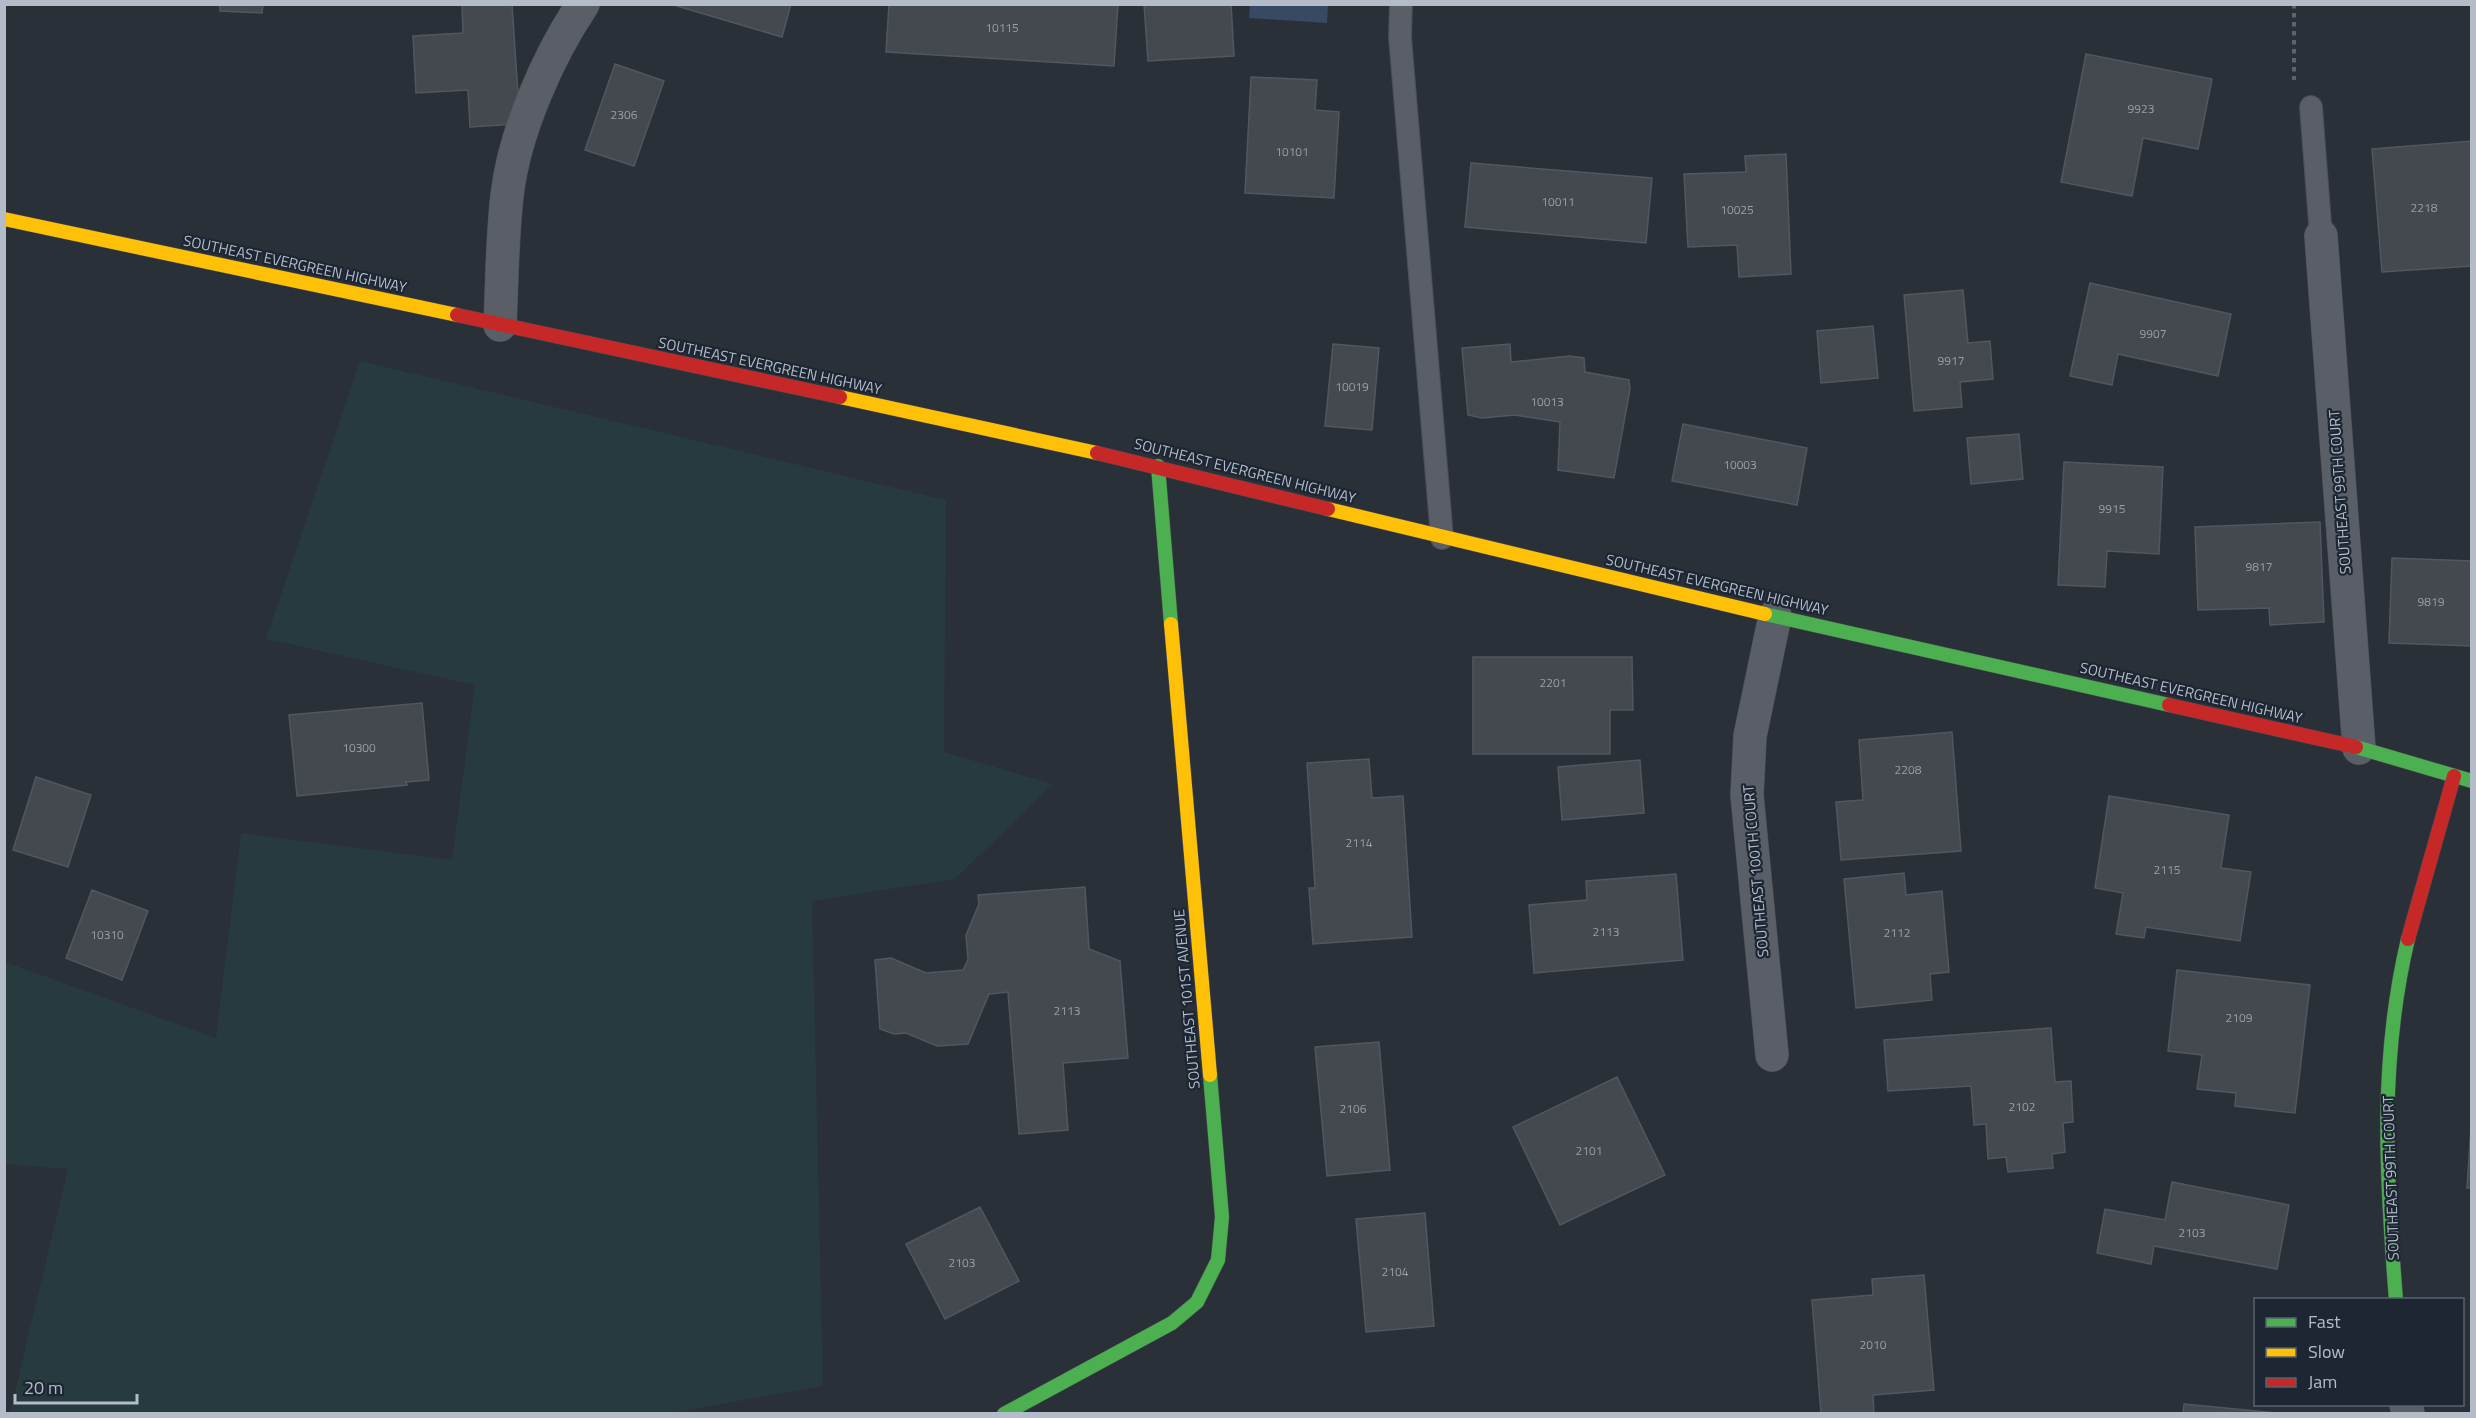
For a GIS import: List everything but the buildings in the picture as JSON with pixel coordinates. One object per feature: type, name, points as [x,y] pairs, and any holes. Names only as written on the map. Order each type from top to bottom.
[{"type":"street","points":[[500,325],[507,195],[522,130],[562,35],[583,4]]},
{"type":"street","name":"SOUTHEAST EVERGREEN HIGHWAY","points":[[4,219],[1158,466],[1443,538],[1775,616],[2359,748],[2472,781]]},
{"type":"street","name":"SOUTHEAST 99TH COURT","points":[[2320,236],[2359,748]]},
{"type":"street","name":"SOUTHEAST 101ST AVENUE","points":[[1004,1413],[1172,1323],[1197,1302],[1218,1260],[1222,1217],[1158,466]]},
{"type":"street","name":"SOUTHEAST 100TH COURT","points":[[1772,1056],[1748,795],[1750,736],[1775,616]]},
{"type":"street","name":"SOUTHEAST 99TH COURT","points":[[2396,1298],[2386,1132],[2391,1027],[2414,914],[2454,776]]},
{"type":"lane","points":[[1401,4],[1400,37],[1443,538]]},
{"type":"lane","points":[[2311,107],[2320,236]]},
{"type":"path","points":[[2294,4],[2295,91],[2301,105],[2311,107]]},
{"type":"green space","points":[[360,361],[946,500],[944,752],[1053,784],[955,879],[812,901],[823,1386],[664,1414],[10,1413],[68,1169],[5,1164],[5,962],[216,1038],[241,833],[452,860],[475,685],[266,639]]},
{"type":"water","points":[[1250,4],[1328,5],[1327,23],[1249,18]]},
{"type":"traffic: fast","points":[[1158,466],[1171,624]]},
{"type":"traffic: fast","points":[[1765,614],[2169,705]]},
{"type":"traffic: fast","points":[[2356,747],[2472,781]]},
{"type":"traffic: fast","points":[[2396,1298],[2387,1119],[2392,1029],[2408,939]]},
{"type":"traffic: fast","points":[[1004,1414],[1172,1323],[1197,1302],[1218,1260],[1222,1217],[1210,1075]]},
{"type":"traffic: slow","points":[[4,219],[457,315]]},
{"type":"traffic: slow","points":[[840,397],[1097,453]]},
{"type":"traffic: slow","points":[[1328,509],[1765,614]]},
{"type":"traffic: slow","points":[[1171,624],[1210,1075]]},
{"type":"traffic: jam","points":[[457,315],[840,397]]},
{"type":"traffic: jam","points":[[1097,453],[1328,509]]},
{"type":"traffic: jam","points":[[2169,705],[2356,747]]},
{"type":"traffic: jam","points":[[2408,939],[2454,776]]}]
